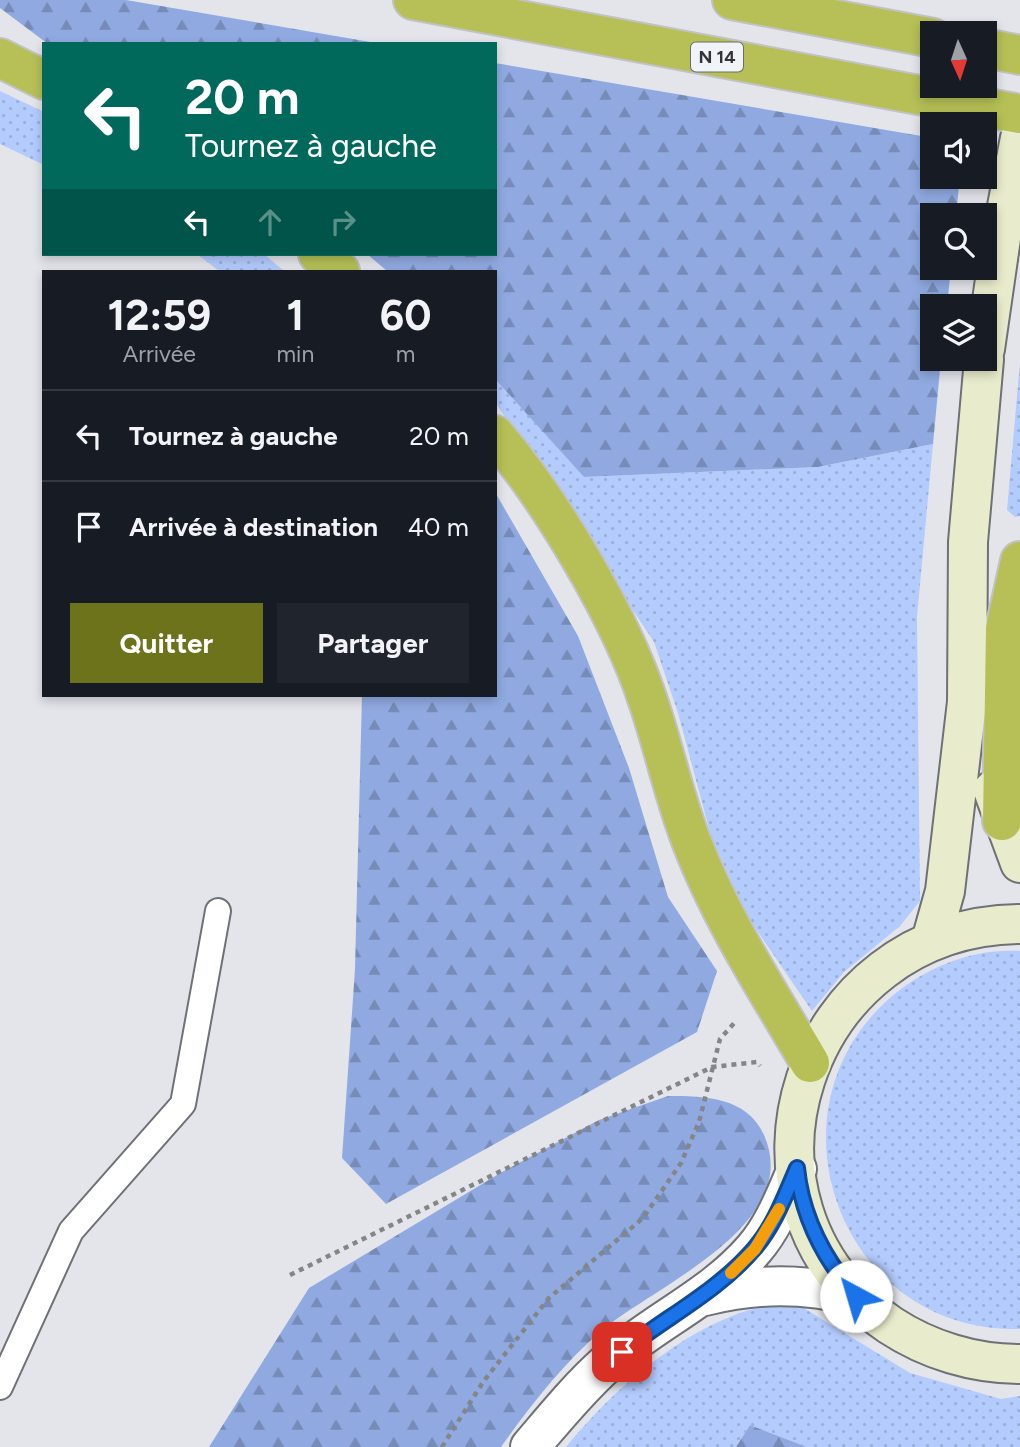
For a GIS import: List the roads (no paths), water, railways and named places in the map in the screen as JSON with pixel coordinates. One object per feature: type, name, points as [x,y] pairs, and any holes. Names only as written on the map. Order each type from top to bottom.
[{"type":"highway","name":"N 14","points":[[413,0],[1020,114]]},
{"type":"highway","points":[[732,0],[920,36]]},
{"type":"highway","points":[[998,51],[1020,55]]},
{"type":"highway","points":[[0,58],[42,79]]},
{"type":"highway","points":[[321,256],[339,270]]},
{"type":"highway","points":[[497,438],[560,528],[632,658],[692,845],[727,921],[810,1063]]},
{"type":"highway","points":[[1002,821],[1005,629],[1020,561]]},
{"type":"main road","points":[[993,294],[1020,138]]},
{"type":"main road","points":[[931,941],[945,891],[967,702],[968,542],[983,371]]},
{"type":"main road","points":[[967,702],[1002,821],[1020,863]]},
{"type":"main road","points":[[1020,924],[973,928],[931,941],[880,970],[858,990],[823,1037],[810,1063],[797,1113],[797,1168],[804,1209],[824,1253],[856,1296],[881,1318],[932,1347],[978,1360],[1020,1364]]},
{"type":"street","points":[[530,1447],[606,1364],[654,1326],[700,1298],[755,1249],[772,1224],[797,1168]]},
{"type":"street","points":[[700,1298],[764,1285],[807,1286],[856,1296]]},
{"type":"lane","points":[[0,1387],[71,1231],[183,1104],[219,911]]}]
